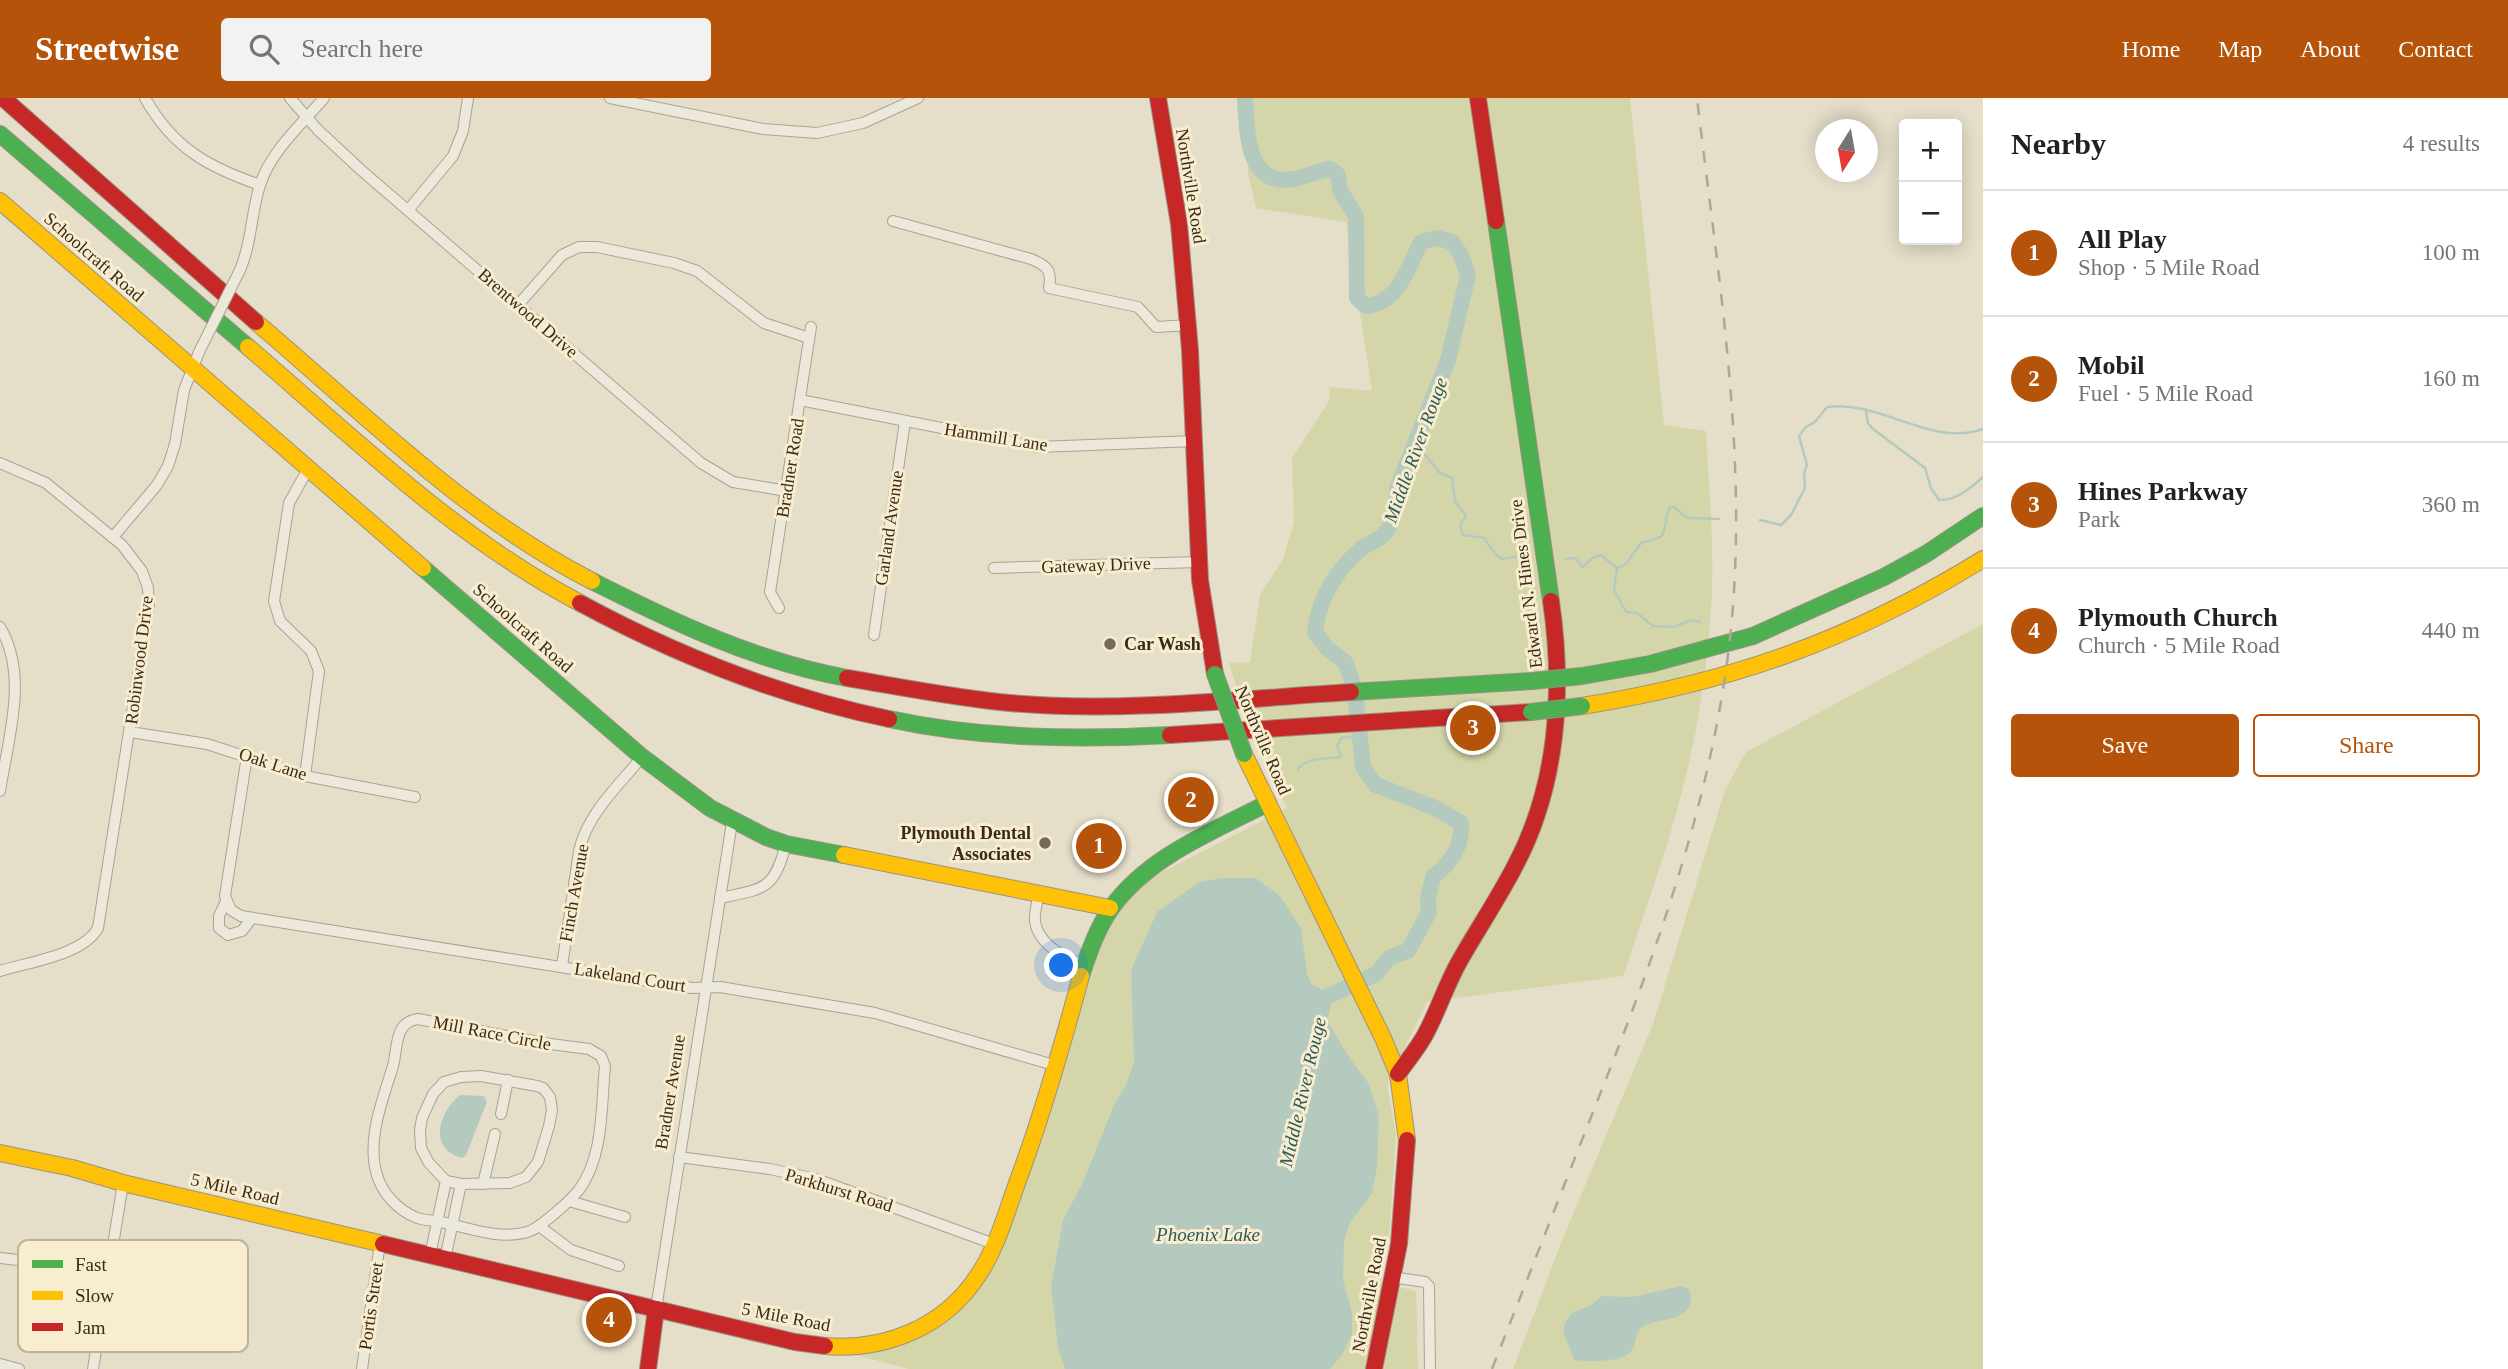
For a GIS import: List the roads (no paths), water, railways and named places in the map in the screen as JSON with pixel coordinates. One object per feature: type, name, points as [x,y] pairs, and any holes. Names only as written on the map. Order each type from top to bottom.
[{"type":"main road","points":[[2,98],[203,276],[444,483],[522,540],[565,567],[659,615],[718,640],[814,672],[974,699],[1106,706],[1337,694],[1582,676],[1650,664],[1753,636],[1884,577],[1926,554],[1983,516]]},
{"type":"main road","name":"Northville Road","points":[[1158,98],[1180,224],[1189,325],[1199,562],[1215,674],[1244,754],[1398,1074],[1407,1136],[1404,1210],[1374,1369]]},
{"type":"main road","name":"Edward N. Hines Drive","points":[[1398,1074],[1425,1035],[1457,965],[1516,864],[1541,804],[1555,740],[1556,661],[1553,614],[1478,98]]},
{"type":"main road","points":[[0,134],[444,517],[496,553],[585,607],[683,654],[734,676],[866,715],[982,733],[1075,739],[1339,725],[1582,706],[1641,697],[1714,679],[1835,638],[1911,603],[1983,559]]},
{"type":"main road","name":"Schoolcraft Road","points":[[0,201],[191,369],[693,798],[732,822],[786,844],[1110,908]]},
{"type":"main road","name":"5 Mile Road","points":[[0,1153],[795,1342],[832,1346],[869,1345],[907,1334],[939,1316],[971,1286],[986,1263],[1027,1157],[1057,1066],[1084,965],[1095,935],[1110,908],[1132,883],[1155,864],[1268,803]]},
{"type":"main road","name":"Bradner Avenue","points":[[648,1369],[656,1309]]},
{"type":"street","points":[[145,98],[163,125],[191,153],[213,167],[260,185]]},
{"type":"street","name":"Brentwood Drive","points":[[290,98],[344,155],[712,471],[742,484],[787,491]]},
{"type":"street","points":[[113,537],[157,485],[168,466],[176,444],[184,390],[191,369],[248,253],[260,185],[275,155],[324,98]]},
{"type":"street","points":[[409,209],[453,156],[463,131],[468,98]]},
{"type":"street","points":[[610,98],[802,133],[848,128],[918,98]]},
{"type":"street","points":[[893,222],[1031,259],[1049,269],[1049,288],[1138,307],[1156,327],[1189,325]]},
{"type":"street","name":"Bradner Road","points":[[518,305],[562,255],[579,247],[597,247],[690,268],[707,278],[764,323],[810,333],[770,592],[779,608]]},
{"type":"street","name":"Hammill Lane","points":[[800,400],[1038,447],[1194,441]]},
{"type":"street","name":"Garland Avenue","points":[[874,635],[905,421]]},
{"type":"street","name":"Robinwood Drive","points":[[0,463],[46,483],[113,537],[138,564],[145,578],[149,597],[98,928],[80,946],[0,971]]},
{"type":"street","points":[[304,776],[319,671],[311,650],[280,621],[274,601],[289,503],[308,469]]},
{"type":"street","name":"Gateway Drive","points":[[994,568],[1199,562]]},
{"type":"street","points":[[0,627],[12,651],[16,681],[0,791]]},
{"type":"street","name":"Oak Lane","points":[[130,732],[207,744],[304,776],[415,797]]},
{"type":"street","points":[[226,901],[235,913],[252,918],[242,931],[228,936],[219,928],[219,916],[226,901],[247,756]]},
{"type":"street","name":"Finch Avenue","points":[[562,966],[579,851],[584,835],[593,818],[642,757]]},
{"type":"street","name":"Bradner Avenue","points":[[656,1309],[732,822]]},
{"type":"street","points":[[720,898],[769,884],[778,869],[786,844]]},
{"type":"street","points":[[1039,894],[1035,917],[1042,939],[1062,954],[1084,965]]},
{"type":"street","name":"Lakeland Court","points":[[252,918],[692,988],[720,987],[875,1013],[1057,1066]]},
{"type":"street","name":"Mill Race Circle","points":[[414,1019],[589,1049],[601,1056],[605,1066],[597,1150],[586,1178],[569,1201],[539,1226],[522,1233],[500,1234],[438,1221],[417,1218],[397,1205],[382,1187],[374,1165],[379,1114],[394,1063],[399,1032],[404,1024],[414,1019]]},
{"type":"street","points":[[461,1077],[508,1080],[547,1091],[552,1101],[551,1118],[538,1162],[530,1173],[517,1181],[483,1184],[446,1181],[425,1157],[420,1137],[422,1118],[436,1090],[450,1079],[461,1077]]},
{"type":"street","points":[[502,1114],[508,1080]]},
{"type":"street","points":[[483,1184],[495,1134]]},
{"type":"street","name":"Parkhurst Road","points":[[679,1157],[770,1169],[816,1179],[994,1244]]},
{"type":"street","points":[[438,1257],[438,1221],[446,1181]]},
{"type":"street","points":[[114,1240],[123,1183]]},
{"type":"street","points":[[438,1257],[453,1224],[461,1184]]},
{"type":"street","points":[[569,1201],[625,1217]]},
{"type":"street","points":[[539,1226],[571,1250],[619,1266]]},
{"type":"street","name":"Portis Street","points":[[362,1369],[380,1243]]},
{"type":"street","points":[[0,1258],[18,1260]]},
{"type":"street","points":[[1392,1277],[1425,1282],[1429,1286],[1430,1369]]},
{"type":"street","points":[[1,1366],[19,1369]]},
{"type":"water","points":[[1237,98],[1252,98],[1253,105],[1246,120],[1238,110]]},
{"type":"water","name":"Phoenix Lake","points":[[1223,878],[1256,878],[1280,896],[1301,928],[1307,974],[1312,985],[1320,988],[1328,1007],[1328,1022],[1369,1084],[1379,1117],[1377,1168],[1372,1193],[1349,1225],[1344,1241],[1343,1280],[1352,1312],[1352,1334],[1342,1355],[1330,1369],[1065,1369],[1058,1347],[1051,1287],[1063,1220],[1083,1182],[1134,1062],[1131,970],[1157,912],[1199,882]]},
{"type":"water","points":[[460,1095],[484,1096],[487,1102],[466,1155],[462,1158],[444,1147],[440,1130],[446,1111]]},
{"type":"water","points":[[1681,1286],[1689,1290],[1691,1295],[1686,1311],[1673,1318],[1644,1326],[1628,1354],[1605,1361],[1574,1360],[1563,1331],[1573,1312],[1590,1306],[1602,1296],[1632,1297]]},
{"type":"waterway","name":"Middle River Rouge","points":[[1245,98],[1252,154],[1266,174],[1278,179],[1293,179],[1330,169],[1338,175],[1340,190],[1356,216],[1357,298],[1366,306],[1387,298],[1394,291],[1407,272],[1421,242],[1437,238],[1452,242],[1461,255],[1468,275],[1448,360],[1397,489],[1391,524],[1382,536],[1366,545],[1343,566],[1324,597],[1315,632],[1327,648],[1346,663],[1355,691],[1363,767],[1376,785],[1435,808],[1461,823],[1460,839],[1450,860],[1433,877],[1428,898],[1429,912],[1408,951],[1390,957],[1376,974],[1324,998],[1320,1017]]},
{"type":"waterway","points":[[1760,520],[1781,525],[1791,515],[1805,488],[1804,473],[1807,465],[1799,436],[1827,407],[1847,406],[1866,410],[1944,432],[1964,433],[1983,429]]},
{"type":"waterway","points":[[1866,412],[1868,423],[1873,429],[1925,468],[1931,488],[1939,500],[1957,496],[1983,477]]},
{"type":"waterway","points":[[1415,442],[1439,472],[1452,478],[1455,502],[1466,515],[1460,526],[1463,535],[1484,538],[1502,559],[1529,554],[1532,574]]},
{"type":"waterway","points":[[1617,568],[1626,564],[1641,543],[1661,537],[1670,507],[1674,507],[1687,518],[1719,519]]},
{"type":"waterway","points":[[1566,559],[1575,558],[1583,567],[1592,558],[1601,555],[1617,568]]},
{"type":"waterway","points":[[1617,568],[1614,589],[1626,612],[1637,613],[1653,626],[1674,627],[1692,620],[1700,622]]},
{"type":"waterway","points":[[1533,583],[1542,647]]},
{"type":"waterway","points":[[1298,770],[1311,761],[1341,757],[1337,746],[1341,738],[1359,736]]},
{"type":"railway","points":[[1492,1369],[1616,1054],[1663,925],[1702,793],[1727,659],[1734,591],[1736,529],[1732,405],[1697,98]]},
{"type":"place","name":"Car Wash","points":[[1110,644]]},
{"type":"place","name":"Hines Parkway","points":[[1473,728]]},
{"type":"place","name":"Mobil","points":[[1191,800]]},
{"type":"place","name":"Plymouth Dental Associates","points":[[1045,843]]},
{"type":"place","name":"All Play","points":[[1099,846]]},
{"type":"place","name":"Plymouth Church","points":[[609,1320]]}]
